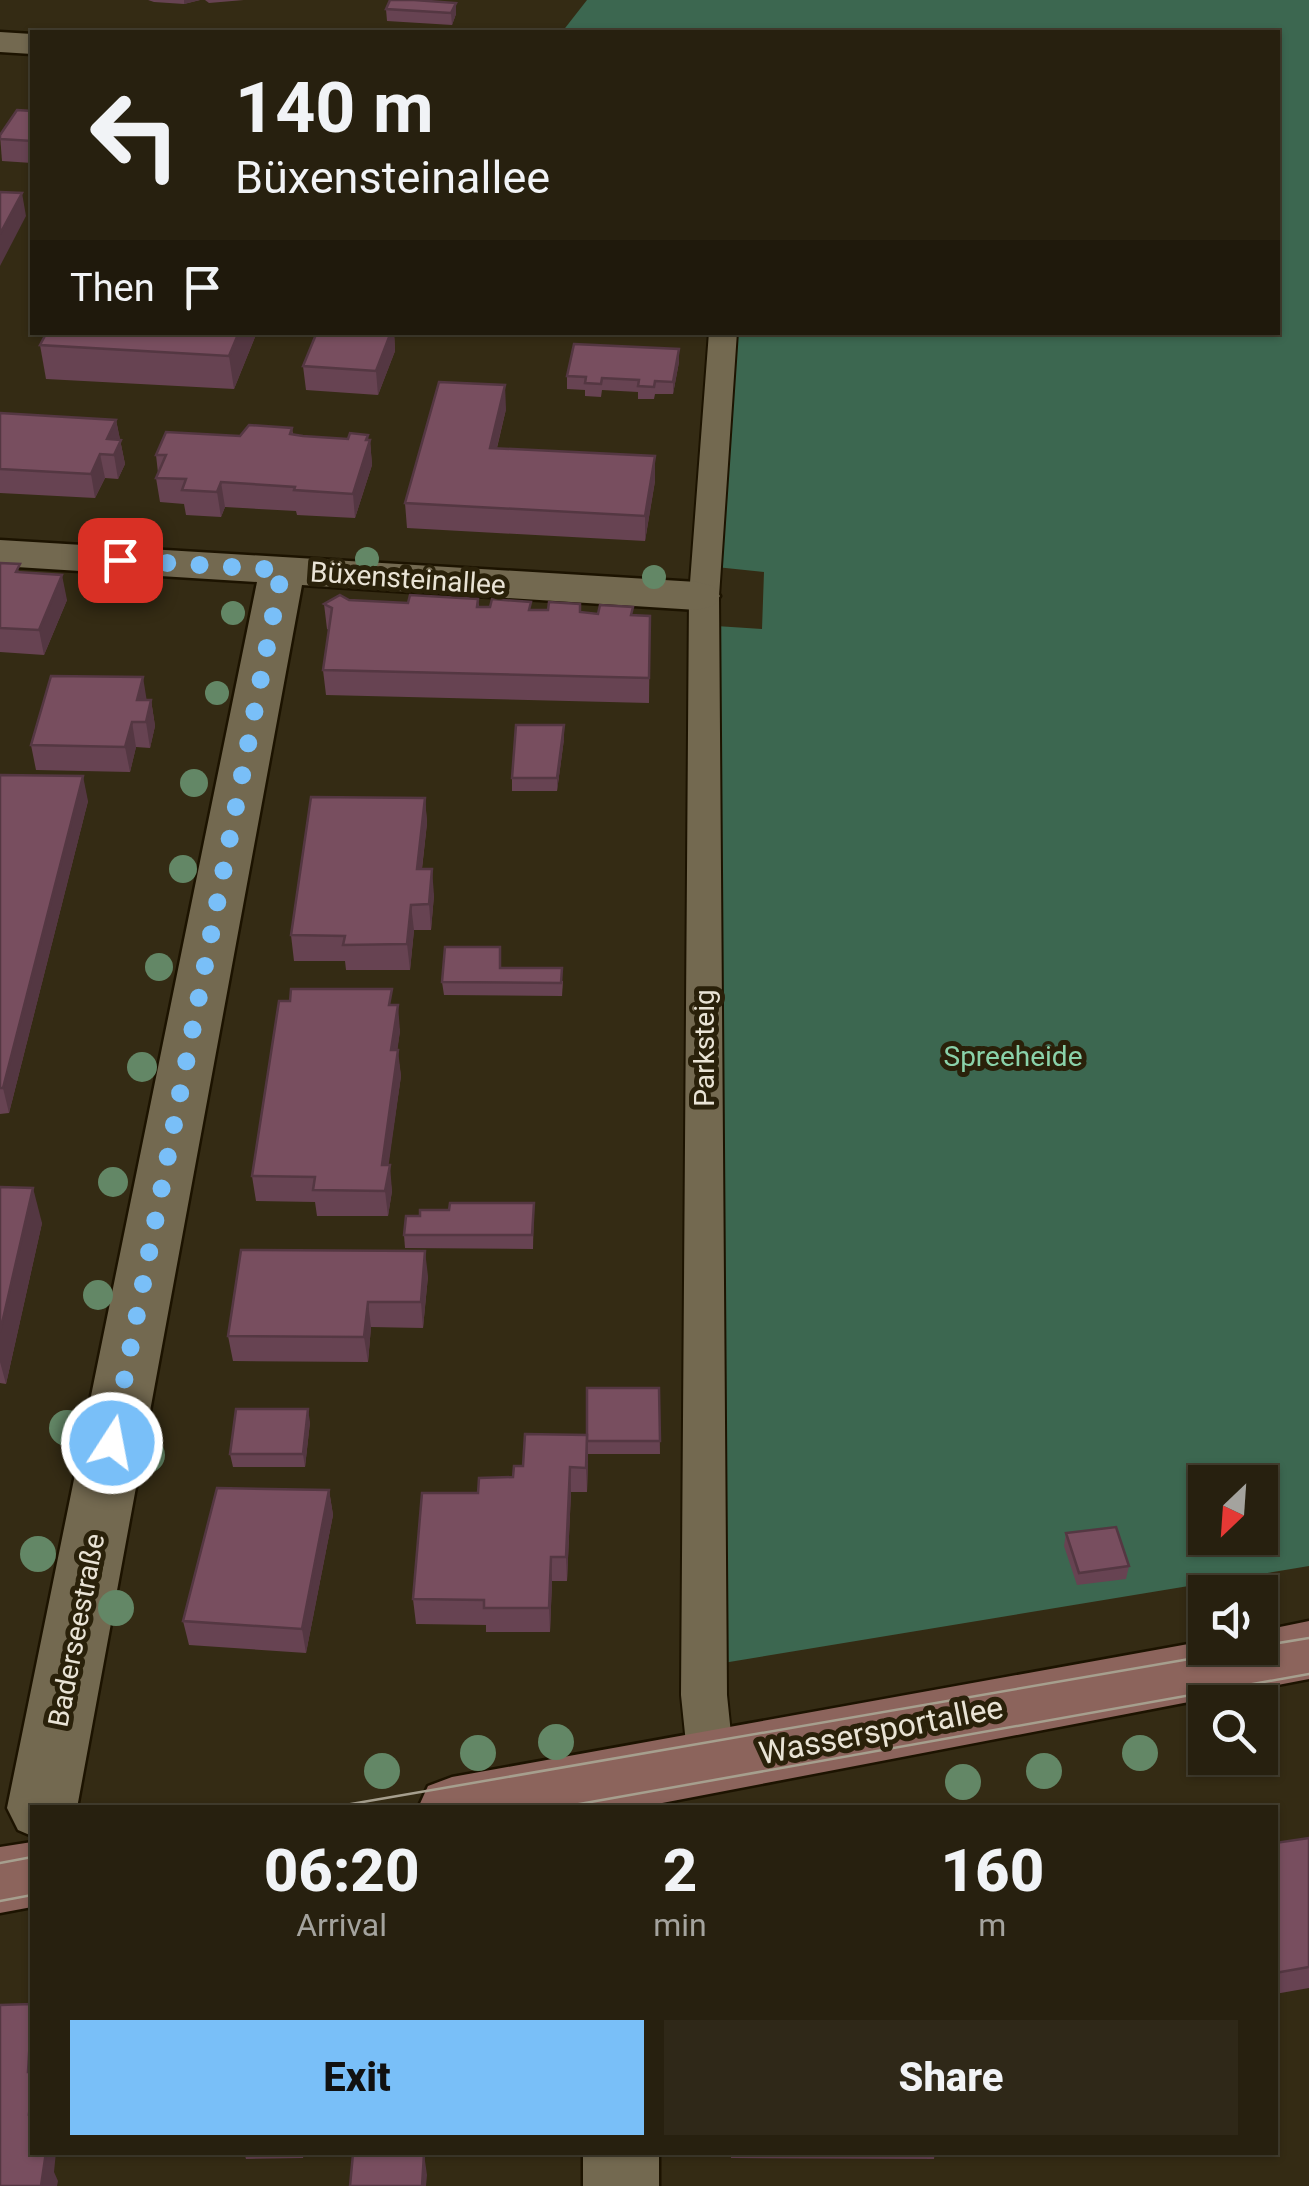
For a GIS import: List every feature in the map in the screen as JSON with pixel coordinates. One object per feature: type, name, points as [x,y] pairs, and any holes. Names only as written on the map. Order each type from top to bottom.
[{"type":"main road","name":"Wassersportallee","points":[[487,1805],[614,1794],[711,1763],[1309,1650]]},
{"type":"main road","points":[[0,1880],[30,1875]]},
{"type":"street","points":[[0,42],[30,44]]},
{"type":"street","name":"Büxensteinallee","points":[[0,553],[697,596]]},
{"type":"street","name":"Baderseestraße","points":[[43,1805],[282,570]]},
{"type":"street","points":[[620,2186],[621,2155]]},
{"type":"lane","name":"Parksteig","points":[[711,1763],[704,1695],[704,596],[722,335]]},
{"type":"green space","name":"Spreeheide","points":[[587,0],[1309,0],[1309,1566],[1255,1575],[1188,1575],[1188,1586],[717,1664],[716,626],[762,629],[764,572],[716,567],[731,335],[1280,335],[1280,30],[564,30]]},
{"type":"building","points":[[390,0],[456,3],[451,13],[386,9]]},
{"type":"building","points":[[17,110],[30,111],[30,141],[0,139]]},
{"type":"building","points":[[0,192],[22,193],[0,234]]},
{"type":"building","points":[[45,335],[238,335],[229,356],[40,345]]},
{"type":"building","points":[[316,335],[390,335],[376,371],[303,366]]},
{"type":"building","points":[[574,344],[679,349],[673,382],[655,381],[654,387],[638,386],[639,380],[602,378],[601,384],[585,383],[586,377],[567,376]]},
{"type":"building","points":[[439,382],[505,385],[490,448],[655,456],[645,516],[405,503]]},
{"type":"building","points":[[0,413],[116,420],[107,439],[121,440],[114,455],[100,454],[91,474],[0,469]]},
{"type":"building","points":[[249,425],[292,428],[290,434],[303,436],[348,439],[350,433],[368,435],[366,440],[370,440],[353,494],[221,482],[217,492],[182,490],[186,479],[156,478],[166,455],[156,455],[166,432],[240,436]]},
{"type":"building","points":[[0,563],[20,564],[16,572],[62,575],[39,630],[0,628]]},
{"type":"building","points":[[340,595],[349,600],[408,603],[410,595],[478,599],[477,607],[490,607],[492,599],[531,602],[529,610],[548,610],[549,602],[580,604],[580,612],[598,614],[600,605],[633,607],[631,615],[650,616],[649,678],[323,670],[332,608],[324,604]]},
{"type":"building","points":[[51,676],[143,677],[137,700],[151,700],[146,722],[132,722],[125,747],[31,745]]},
{"type":"building","points":[[516,725],[564,725],[557,778],[512,778]]},
{"type":"building","points":[[0,775],[83,776],[3,1088],[0,1088]]},
{"type":"building","points":[[311,797],[425,798],[417,869],[432,869],[429,904],[411,905],[407,944],[343,945],[345,936],[291,935]]},
{"type":"building","points":[[445,947],[500,947],[500,968],[562,968],[561,983],[442,982]]},
{"type":"building","points":[[291,989],[392,989],[389,1005],[398,1005],[391,1050],[398,1050],[382,1165],[390,1165],[385,1191],[313,1190],[315,1177],[252,1176],[279,1001],[290,1001]]},
{"type":"building","points":[[0,1187],[33,1188],[0,1332]]},
{"type":"building","points":[[450,1203],[534,1203],[532,1235],[404,1235],[406,1216],[420,1216],[420,1210],[449,1210]]},
{"type":"building","points":[[241,1250],[425,1251],[421,1302],[368,1302],[364,1337],[228,1336]]},
{"type":"building","points":[[587,1388],[659,1388],[660,1441],[587,1441]]},
{"type":"building","points":[[236,1409],[308,1409],[303,1454],[230,1454]]},
{"type":"building","points":[[525,1434],[587,1435],[586,1468],[570,1467],[566,1557],[551,1557],[549,1608],[484,1608],[484,1600],[413,1599],[422,1493],[478,1493],[479,1478],[513,1477],[514,1466],[523,1466]]},
{"type":"building","points":[[217,1488],[329,1490],[302,1629],[183,1621]]},
{"type":"building","points":[[1116,1527],[1129,1566],[1079,1573],[1066,1533]]},
{"type":"building","points":[[1309,1838],[1309,1967],[1278,1972],[1278,1843]]},
{"type":"building","points":[[30,2004],[30,2155],[46,2155],[41,2186],[0,2186],[0,2005]]},
{"type":"building","points":[[353,2155],[424,2155],[422,2186],[350,2186]]},
{"type":"tram line","points":[[1278,1643],[1309,1638]]},
{"type":"tram line","points":[[345,1805],[1188,1659]]},
{"type":"tram line","points":[[574,1805],[1309,1674]]},
{"type":"tram line","points":[[0,1863],[30,1857]]},
{"type":"tram line","points":[[0,1901],[30,1895]]},
{"type":"route","points":[[112,1443],[282,570],[120,560]]}]
